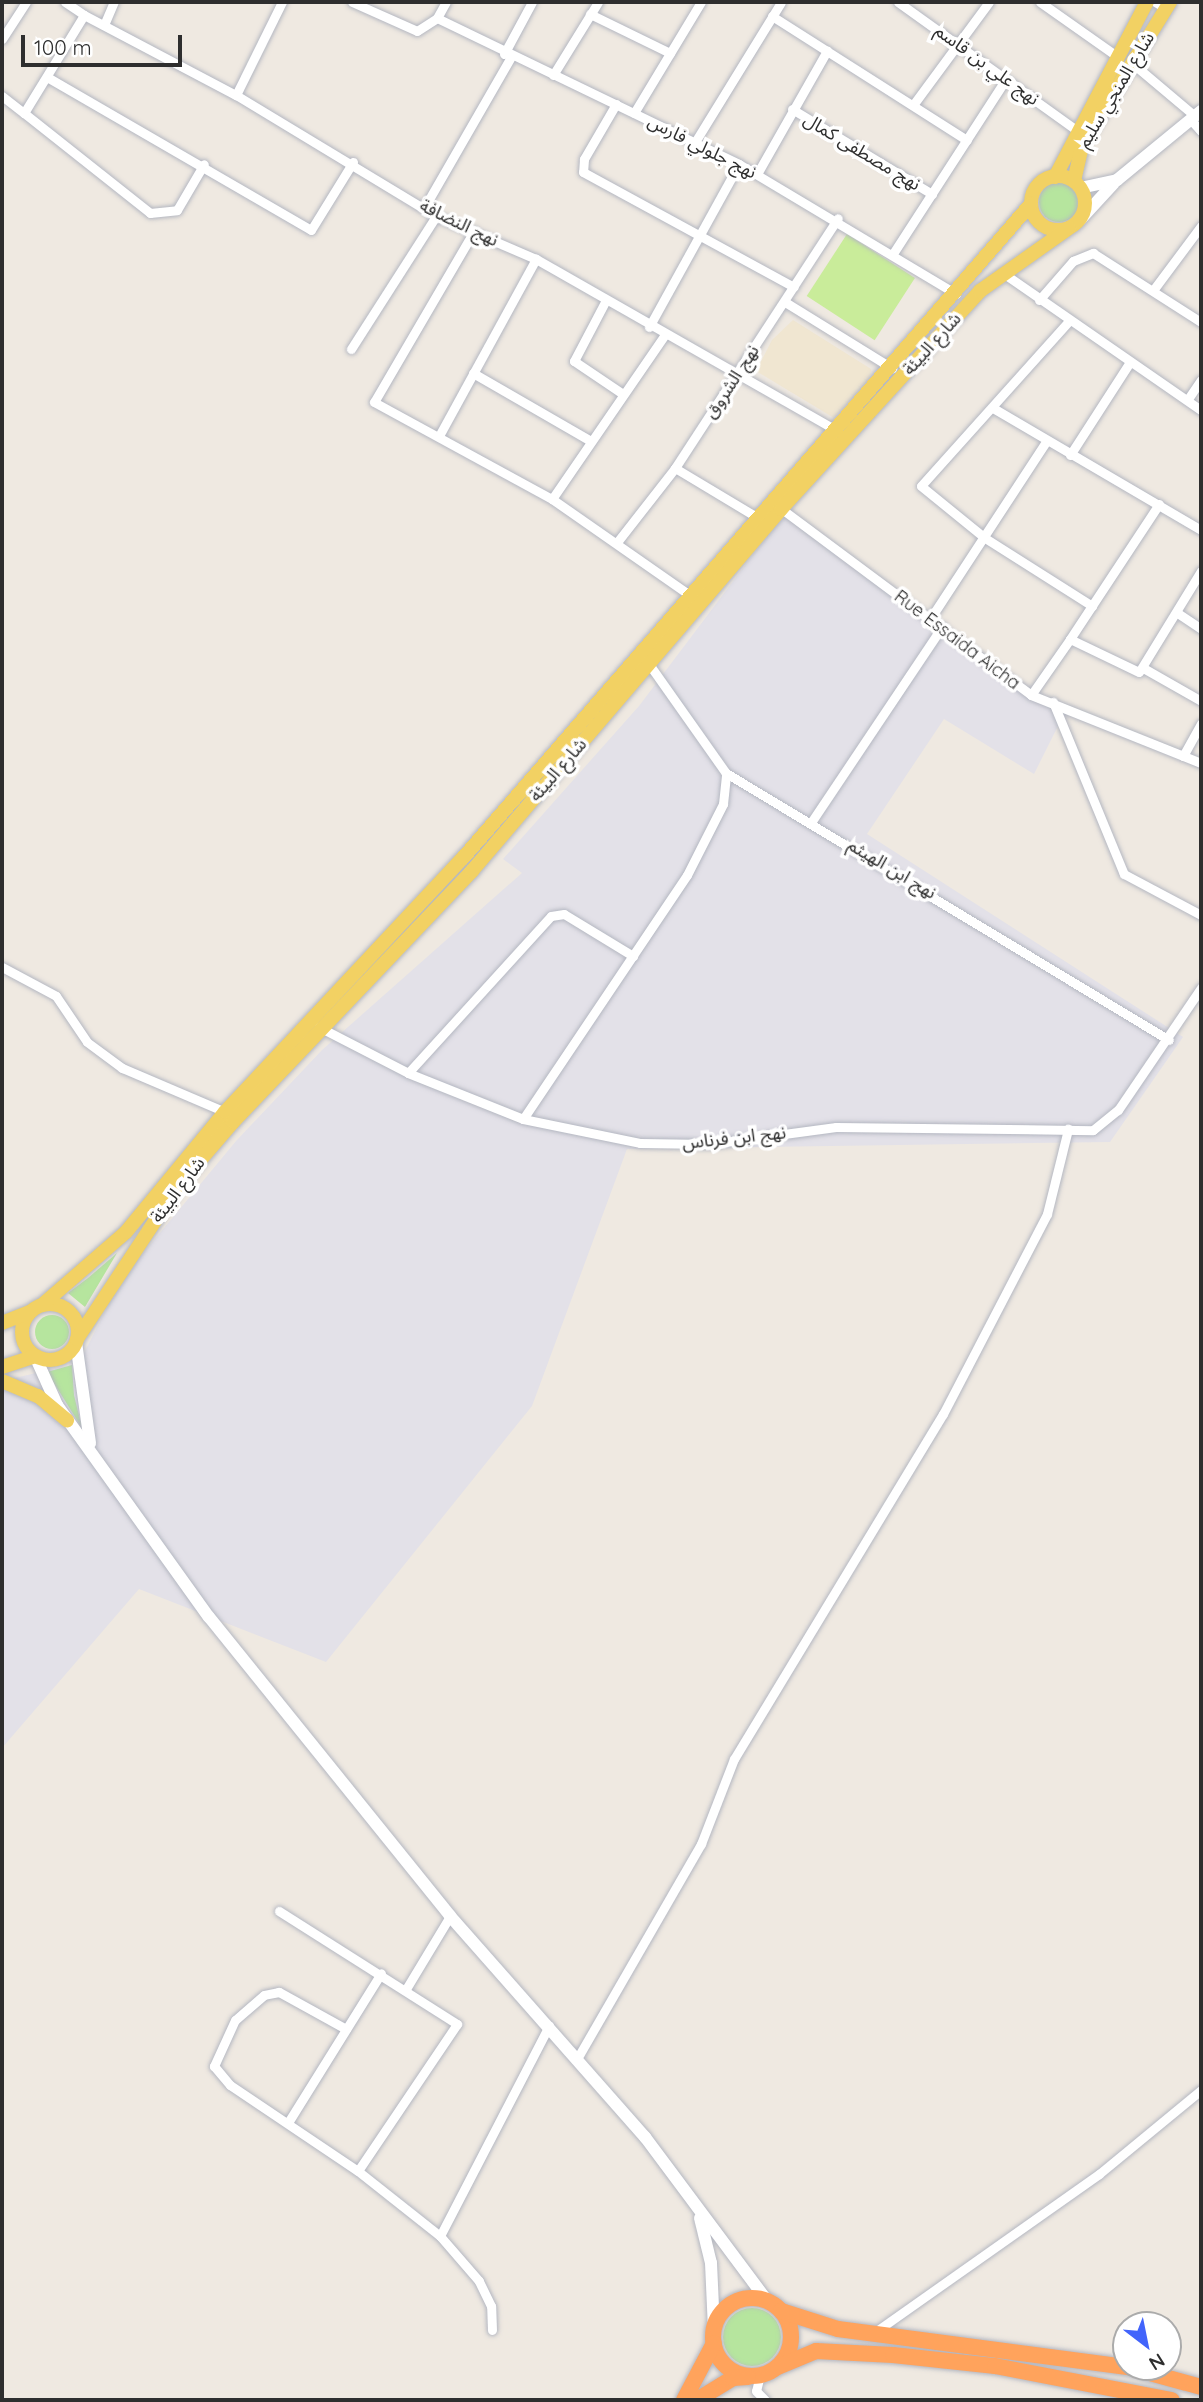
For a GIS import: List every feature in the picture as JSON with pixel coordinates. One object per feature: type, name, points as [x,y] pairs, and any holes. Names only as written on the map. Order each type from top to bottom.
[{"type":"highway","points":[[684,2400],[729,2306],[774,2306],[815,2325],[1112,2365]]},
{"type":"highway","points":[[774,2306],[791,2333],[778,2367]]},
{"type":"highway","points":[[714,2336],[723,2364],[758,2376]]},
{"type":"highway","points":[[697,2400],[733,2378],[758,2376],[816,2351],[893,2355],[995,2366],[1172,2400]]},
{"type":"highway","points":[[1179,2381],[1201,2387]]},
{"type":"main road","name":"شارع المنجي سليم","points":[[1055,177],[1074,129],[1147,2]]},
{"type":"main road","name":"شارع المنجي سليم","points":[[1077,184],[1083,143],[1132,63],[1163,4]]},
{"type":"main road","points":[[1116,180],[1077,184],[1055,177],[1038,186],[1031,204],[1048,229],[1074,224],[1116,180],[1196,116]]},
{"type":"main road","points":[[1074,224],[1085,204],[1077,184]]},
{"type":"main road","name":"شارع البيئة","points":[[76,1341],[179,1185],[471,871],[649,664],[834,429],[957,295],[1031,204]]},
{"type":"main road","name":"شارع البيئة","points":[[2,1324],[37,1308],[126,1232],[225,1112],[463,858],[755,516],[775,505],[1001,272],[1074,224]]},
{"type":"main road","points":[[67,1420],[35,1356],[22,1338],[37,1308],[69,1312],[76,1341],[77,1382],[91,1447]]},
{"type":"main road","points":[[2,1367],[35,1356],[56,1359],[76,1341]]},
{"type":"main road","points":[[2,1381],[38,1395],[67,1420],[91,1447],[209,1617],[450,1916],[578,2057],[774,2306]]},
{"type":"main road","points":[[698,2211],[711,2263],[714,2336]]},
{"type":"street","points":[[3,35],[26,2]]},
{"type":"street","name":"نهج النضافة","points":[[65,2],[84,15],[236,94],[353,162],[436,216],[536,259],[664,336],[738,372],[834,429]]},
{"type":"street","points":[[104,25],[114,2]]},
{"type":"street","points":[[236,94],[282,2]]},
{"type":"street","points":[[352,2],[417,31],[437,18],[446,2]]},
{"type":"street","points":[[424,208],[507,56],[532,2]]},
{"type":"street","points":[[553,75],[598,2]]},
{"type":"street","points":[[634,113],[701,2]]},
{"type":"street","points":[[695,142],[781,2]]},
{"type":"street","name":"نهج علي بن قاسم","points":[[898,2],[1074,129]]},
{"type":"street","points":[[913,105],[989,2]]},
{"type":"street","points":[[1040,2],[1115,55]]},
{"type":"street","points":[[590,14],[670,52]]},
{"type":"street","points":[[24,113],[84,15]]},
{"type":"street","points":[[772,16],[967,140]]},
{"type":"street","name":"نهج جلولي فارس","points":[[437,18],[507,56],[616,104],[739,164],[838,218],[957,295]]},
{"type":"street","points":[[757,174],[827,51]]},
{"type":"street","points":[[1132,63],[1196,116],[1201,131]]},
{"type":"street","points":[[47,77],[204,164],[311,230],[353,162]]},
{"type":"street","points":[[894,252],[1006,79]]},
{"type":"street","points":[[2,96],[150,213],[177,210],[204,164]]},
{"type":"street","points":[[616,104],[584,159],[583,172],[698,239],[794,287]]},
{"type":"street","name":"نهج مصطفى كمال","points":[[792,109],[932,194]]},
{"type":"street","points":[[649,327],[739,164]]},
{"type":"street","points":[[351,349],[436,216]]},
{"type":"street","name":"نهج الشروق","points":[[618,541],[675,468],[838,218]]},
{"type":"street","points":[[1154,289],[1201,226]]},
{"type":"street","points":[[474,231],[373,394],[378,406],[439,436],[552,499],[618,541],[688,594]]},
{"type":"street","points":[[1039,300],[1073,261],[1093,253],[1154,289],[1201,322]]},
{"type":"street","points":[[439,436],[536,259]]},
{"type":"street","points":[[1001,272],[1068,322],[1201,410]]},
{"type":"street","points":[[606,300],[574,361],[623,394]]},
{"type":"street","points":[[785,302],[892,368]]},
{"type":"street","points":[[1068,322],[921,486],[985,538],[1092,606]]},
{"type":"street","points":[[552,499],[664,336]]},
{"type":"street","points":[[1070,455],[1130,362]]},
{"type":"street","points":[[473,373],[591,440]]},
{"type":"street","points":[[1188,399],[1201,380]]},
{"type":"street","points":[[993,408],[1045,443],[1159,504],[1201,530]]},
{"type":"street","points":[[930,619],[1045,443]]},
{"type":"street","points":[[675,468],[755,516]]},
{"type":"street","points":[[1031,695],[1159,504]]},
{"type":"street","name":"Rue Essaida Aicha","points":[[775,505],[1031,695],[1201,763]]},
{"type":"street","points":[[1070,639],[1134,673],[1145,669],[1179,614],[1201,571]]},
{"type":"street","points":[[1179,614],[1201,629]]},
{"type":"street","points":[[812,821],[942,627]]},
{"type":"street","name":"نهج ابن الهيثم","points":[[649,664],[726,772],[812,821],[1169,1040]]},
{"type":"street","points":[[1145,669],[1201,701]]},
{"type":"street","points":[[1053,702],[1124,874],[1201,915]]},
{"type":"street","points":[[1183,756],[1201,723]]},
{"type":"street","points":[[523,1119],[687,875],[723,804],[726,772]]},
{"type":"street","points":[[408,1073],[551,916],[564,914],[633,956]]},
{"type":"street","points":[[2,967],[56,996],[87,1042],[122,1068],[225,1112]]},
{"type":"street","points":[[1169,1040],[1201,988]]},
{"type":"street","name":"نهج ابن فرناس","points":[[308,1022],[408,1073],[523,1119],[620,1140],[679,1145],[836,1127],[1099,1129],[1169,1040]]},
{"type":"street","points":[[578,2057],[701,1844],[734,1759],[943,1414],[1047,1214],[1068,1129]]},
{"type":"street","points":[[279,1911],[451,2017],[457,2029],[358,2171]]},
{"type":"street","points":[[407,1989],[450,1916]]},
{"type":"street","points":[[289,2121],[381,1973]]},
{"type":"street","points":[[346,2029],[279,1992],[251,2003],[235,2020],[214,2066],[230,2085],[289,2121],[440,2236],[478,2281],[494,2314],[492,2330]]},
{"type":"street","points":[[440,2236],[549,2026]]},
{"type":"street","points":[[875,2332],[1099,2174],[1201,2090]]},
{"type":"street","points":[[758,2376],[757,2391],[765,2400]]},
{"type":"shaded area","points":[[793,320],[871,369],[870,379],[834,418],[756,371],[772,340]]},
{"type":"shaded area","points":[[786,511],[1063,716],[1034,774],[944,719],[867,834],[1183,1037],[1110,1142],[627,1149],[532,1406],[326,1662],[139,1589],[2,1748],[2,1381],[79,1363],[121,1280],[236,1141],[322,1050],[522,873],[503,859],[639,706]]},
{"type":"green space","points":[[1059,182],[1067,183],[1073,188],[1078,194],[1078,210],[1073,216],[1067,221],[1059,222],[1051,221],[1045,216],[1040,210],[1039,202],[1040,194],[1045,188],[1051,183]]},
{"type":"green space","points":[[847,234],[915,278],[875,340],[807,296]]},
{"type":"green space","points":[[117,1253],[85,1307],[68,1293],[88,1278]]},
{"type":"green space","points":[[52,1315],[64,1320],[69,1332],[64,1344],[52,1349],[40,1344],[35,1332],[40,1320]]},
{"type":"green space","points":[[72,1365],[74,1395],[82,1428],[47,1372]]},
{"type":"green space","points":[[746,2308],[758,2308],[773,2316],[781,2331],[781,2343],[773,2358],[758,2366],[746,2366],[731,2358],[723,2343],[723,2331],[731,2316]]}]
